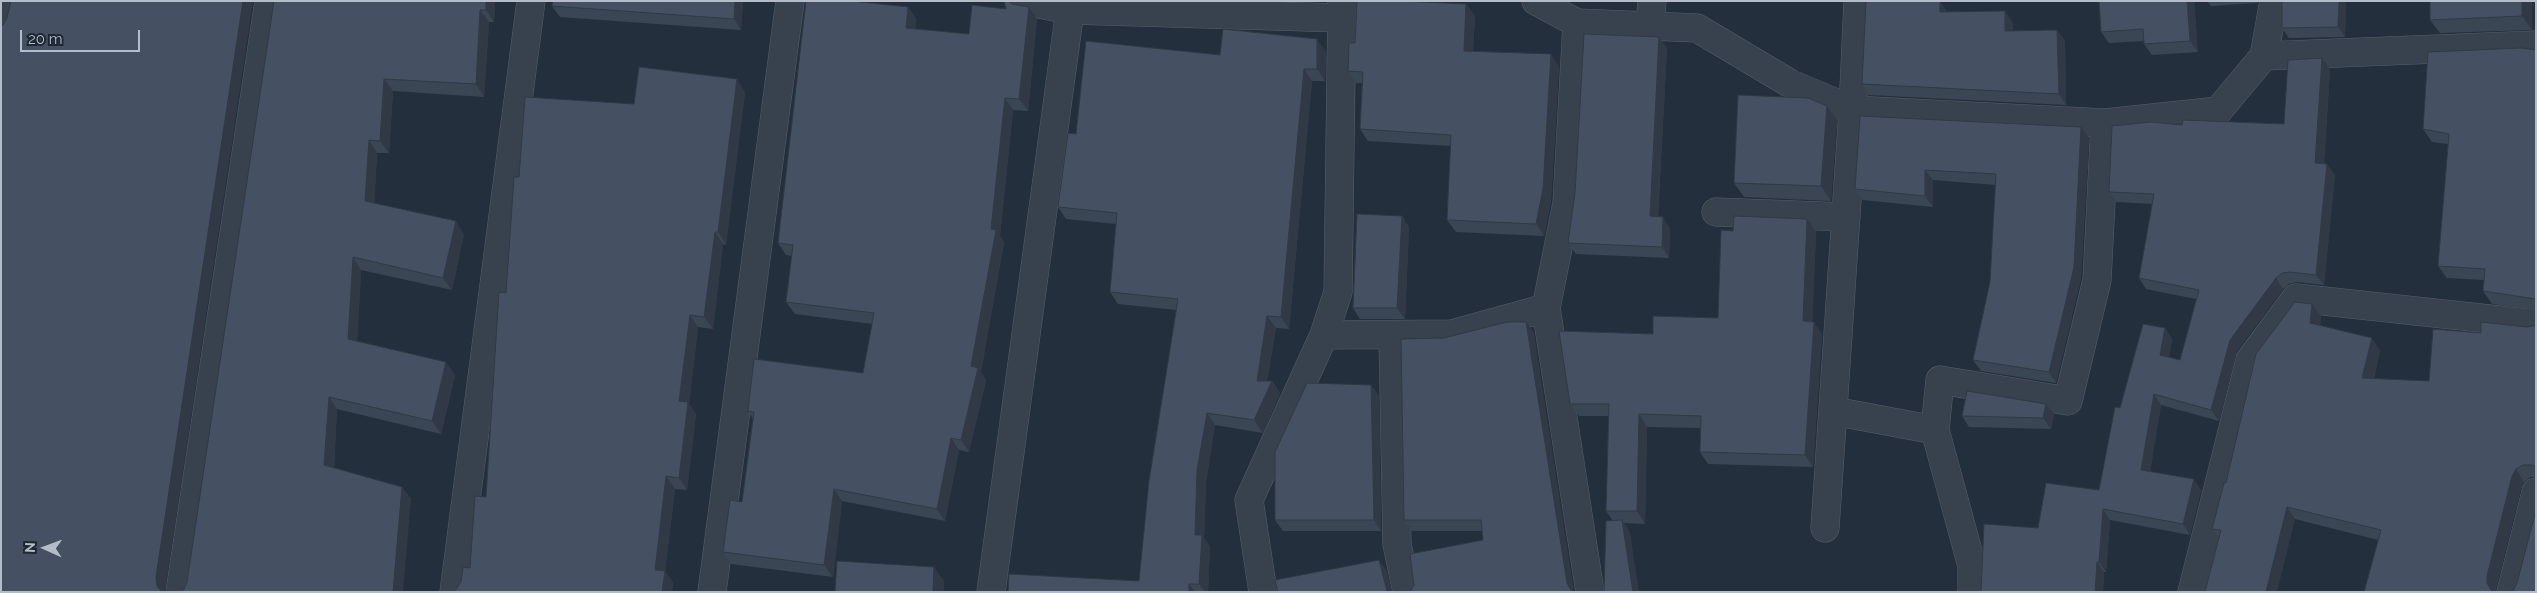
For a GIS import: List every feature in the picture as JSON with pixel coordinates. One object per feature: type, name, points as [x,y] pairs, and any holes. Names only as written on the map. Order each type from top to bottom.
[{"type":"street","points":[[1,26],[8,1]]},
{"type":"street","points":[[180,592],[269,1]]},
{"type":"street","points":[[454,592],[531,1]]},
{"type":"street","points":[[712,592],[790,1]]},
{"type":"street","points":[[1024,1],[1070,10],[1342,10],[1338,292],[1324,335],[1249,500],[1263,592]]},
{"type":"street","points":[[1536,1],[1577,24],[1651,14],[1698,28],[1791,84],[1853,110],[2105,123],[2218,110],[2264,56],[2274,1]]},
{"type":"street","points":[[1825,528],[1853,110],[1858,1]]},
{"type":"street","points":[[990,592],[1070,10]]},
{"type":"street","points":[[1577,24],[1567,203],[1546,308],[1590,592]]},
{"type":"street","points":[[2264,56],[2536,45]]},
{"type":"street","points":[[1972,592],[1972,566],[1935,430],[1940,380],[2068,401],[2097,280],[2105,123]]},
{"type":"street","points":[[1716,212],[1846,216]]},
{"type":"street","points":[[2192,592],[2250,360],[2296,298],[2536,324]]},
{"type":"street","points":[[1324,335],[1393,336],[1452,334],[1546,308]]},
{"type":"street","points":[[1393,336],[1397,544],[1407,592]]},
{"type":"street","points":[[1833,411],[1935,430]]},
{"type":"street","points":[[2511,592],[2536,492]]},
{"type":"building","points":[[11,1],[243,1],[156,577],[157,586],[162,592],[1,592],[1,26],[7,18]]},
{"type":"building","points":[[274,1],[486,1],[486,10],[480,10],[476,84],[384,79],[380,141],[369,140],[365,201],[456,221],[443,278],[353,257],[348,339],[446,362],[432,421],[329,397],[324,465],[402,487],[393,592],[180,592],[184,589],[187,582]]},
{"type":"building","points":[[553,1],[735,1],[734,19],[552,6]]},
{"type":"building","points":[[806,1],[852,1],[908,7],[906,28],[969,34],[972,5],[1006,9],[1004,1],[1008,1],[1012,4],[1029,7],[1019,99],[1005,98],[991,229],[996,230],[971,366],[978,368],[961,440],[951,438],[937,509],[834,489],[824,565],[723,552],[730,500],[742,502],[754,412],[748,411],[754,359],[863,373],[874,313],[786,302],[793,245],[778,243]]},
{"type":"building","points":[[1357,1],[1466,4],[1464,51],[1551,54],[1543,189],[1536,224],[1447,220],[1451,135],[1360,129],[1363,72],[1348,71],[1349,43],[1355,43]]},
{"type":"building","points":[[1866,1],[1940,1],[1940,12],[2005,11],[2005,31],[2057,30],[2059,94],[1862,84]]},
{"type":"building","points":[[2099,1],[2187,1],[2190,41],[2144,44],[2143,29],[2101,32]]},
{"type":"building","points":[[2282,1],[2339,1],[2338,27],[2282,28]]},
{"type":"building","points":[[2430,1],[2522,1],[2522,16],[2430,20]]},
{"type":"building","points":[[1223,29],[1317,39],[1317,69],[1304,69],[1281,317],[1267,316],[1257,381],[1272,381],[1254,420],[1207,413],[1197,470],[1195,535],[1202,535],[1199,584],[1189,584],[1189,592],[1008,592],[1009,574],[1139,581],[1149,481],[1178,299],[1110,292],[1117,213],[1058,207],[1068,133],[1076,134],[1086,41],[1220,55]]},
{"type":"building","points":[[1584,34],[1659,37],[1650,216],[1663,217],[1662,247],[1568,243],[1575,193]]},
{"type":"building","points":[[2522,48],[2536,50],[2536,299],[2483,291],[2485,269],[2438,266],[2449,134],[2423,129],[2428,52]]},
{"type":"building","points":[[2322,58],[2315,163],[2327,164],[2316,275],[2290,272],[2282,273],[2276,278],[2230,340],[2211,410],[2154,394],[2141,470],[2194,479],[2183,524],[2103,509],[2095,592],[1981,592],[1984,524],[2038,528],[2046,483],[2099,490],[2115,407],[2120,408],[2143,324],[2165,328],[2160,355],[2180,360],[2199,290],[2139,278],[2154,194],[2109,192],[2112,126],[2151,122],[2182,125],[2183,120],[2284,124],[2288,60]]},
{"type":"building","points":[[639,67],[737,79],[718,232],[715,232],[704,317],[690,315],[679,401],[688,402],[679,478],[666,476],[655,570],[665,571],[662,592],[454,592],[461,582],[463,567],[470,568],[475,496],[486,497],[499,292],[506,293],[514,177],[519,177],[525,97],[634,104]]},
{"type":"building","points":[[1738,95],[1808,98],[1827,106],[1821,186],[1734,183]]},
{"type":"building","points":[[1860,116],[2081,127],[2074,267],[2049,372],[1973,360],[1990,282],[1996,174],[1925,170],[1925,196],[1855,189]]},
{"type":"building","points":[[1357,214],[1402,216],[1397,308],[1353,308]]},
{"type":"building","points":[[1734,216],[1807,219],[1803,321],[1814,322],[1805,455],[1700,452],[1701,416],[1639,414],[1637,511],[1606,511],[1609,404],[1570,404],[1559,331],[1653,334],[1653,316],[1718,318],[1721,230],[1733,231]]},
{"type":"building","points":[[2295,302],[2312,304],[2310,323],[2372,338],[2362,378],[2429,381],[2433,329],[2481,333],[2481,322],[2526,327],[2536,324],[2536,467],[2523,465],[2516,469],[2512,476],[2487,576],[2487,583],[2494,592],[2364,592],[2381,530],[2287,507],[2266,592],[2205,592],[2221,530],[2212,529],[2224,483],[2226,483],[2256,354]]},
{"type":"building","points":[[1507,322],[1526,322],[1567,583],[1572,592],[1410,592],[1414,585],[1410,554],[1483,540],[1481,520],[1404,520],[1401,339],[1444,338]]},
{"type":"building","points":[[1307,383],[1371,385],[1374,520],[1275,520],[1275,452]]},
{"type":"building","points":[[1967,391],[2046,404],[2043,418],[1962,416]]},
{"type":"building","points":[[2536,510],[2536,592],[2511,592],[2517,583]]},
{"type":"building","points":[[1622,520],[1633,592],[1604,592],[1606,521]]},
{"type":"building","points":[[1379,560],[1387,591],[1389,592],[1278,592],[1275,580]]},
{"type":"building","points":[[837,561],[934,567],[933,592],[835,592]]}]
